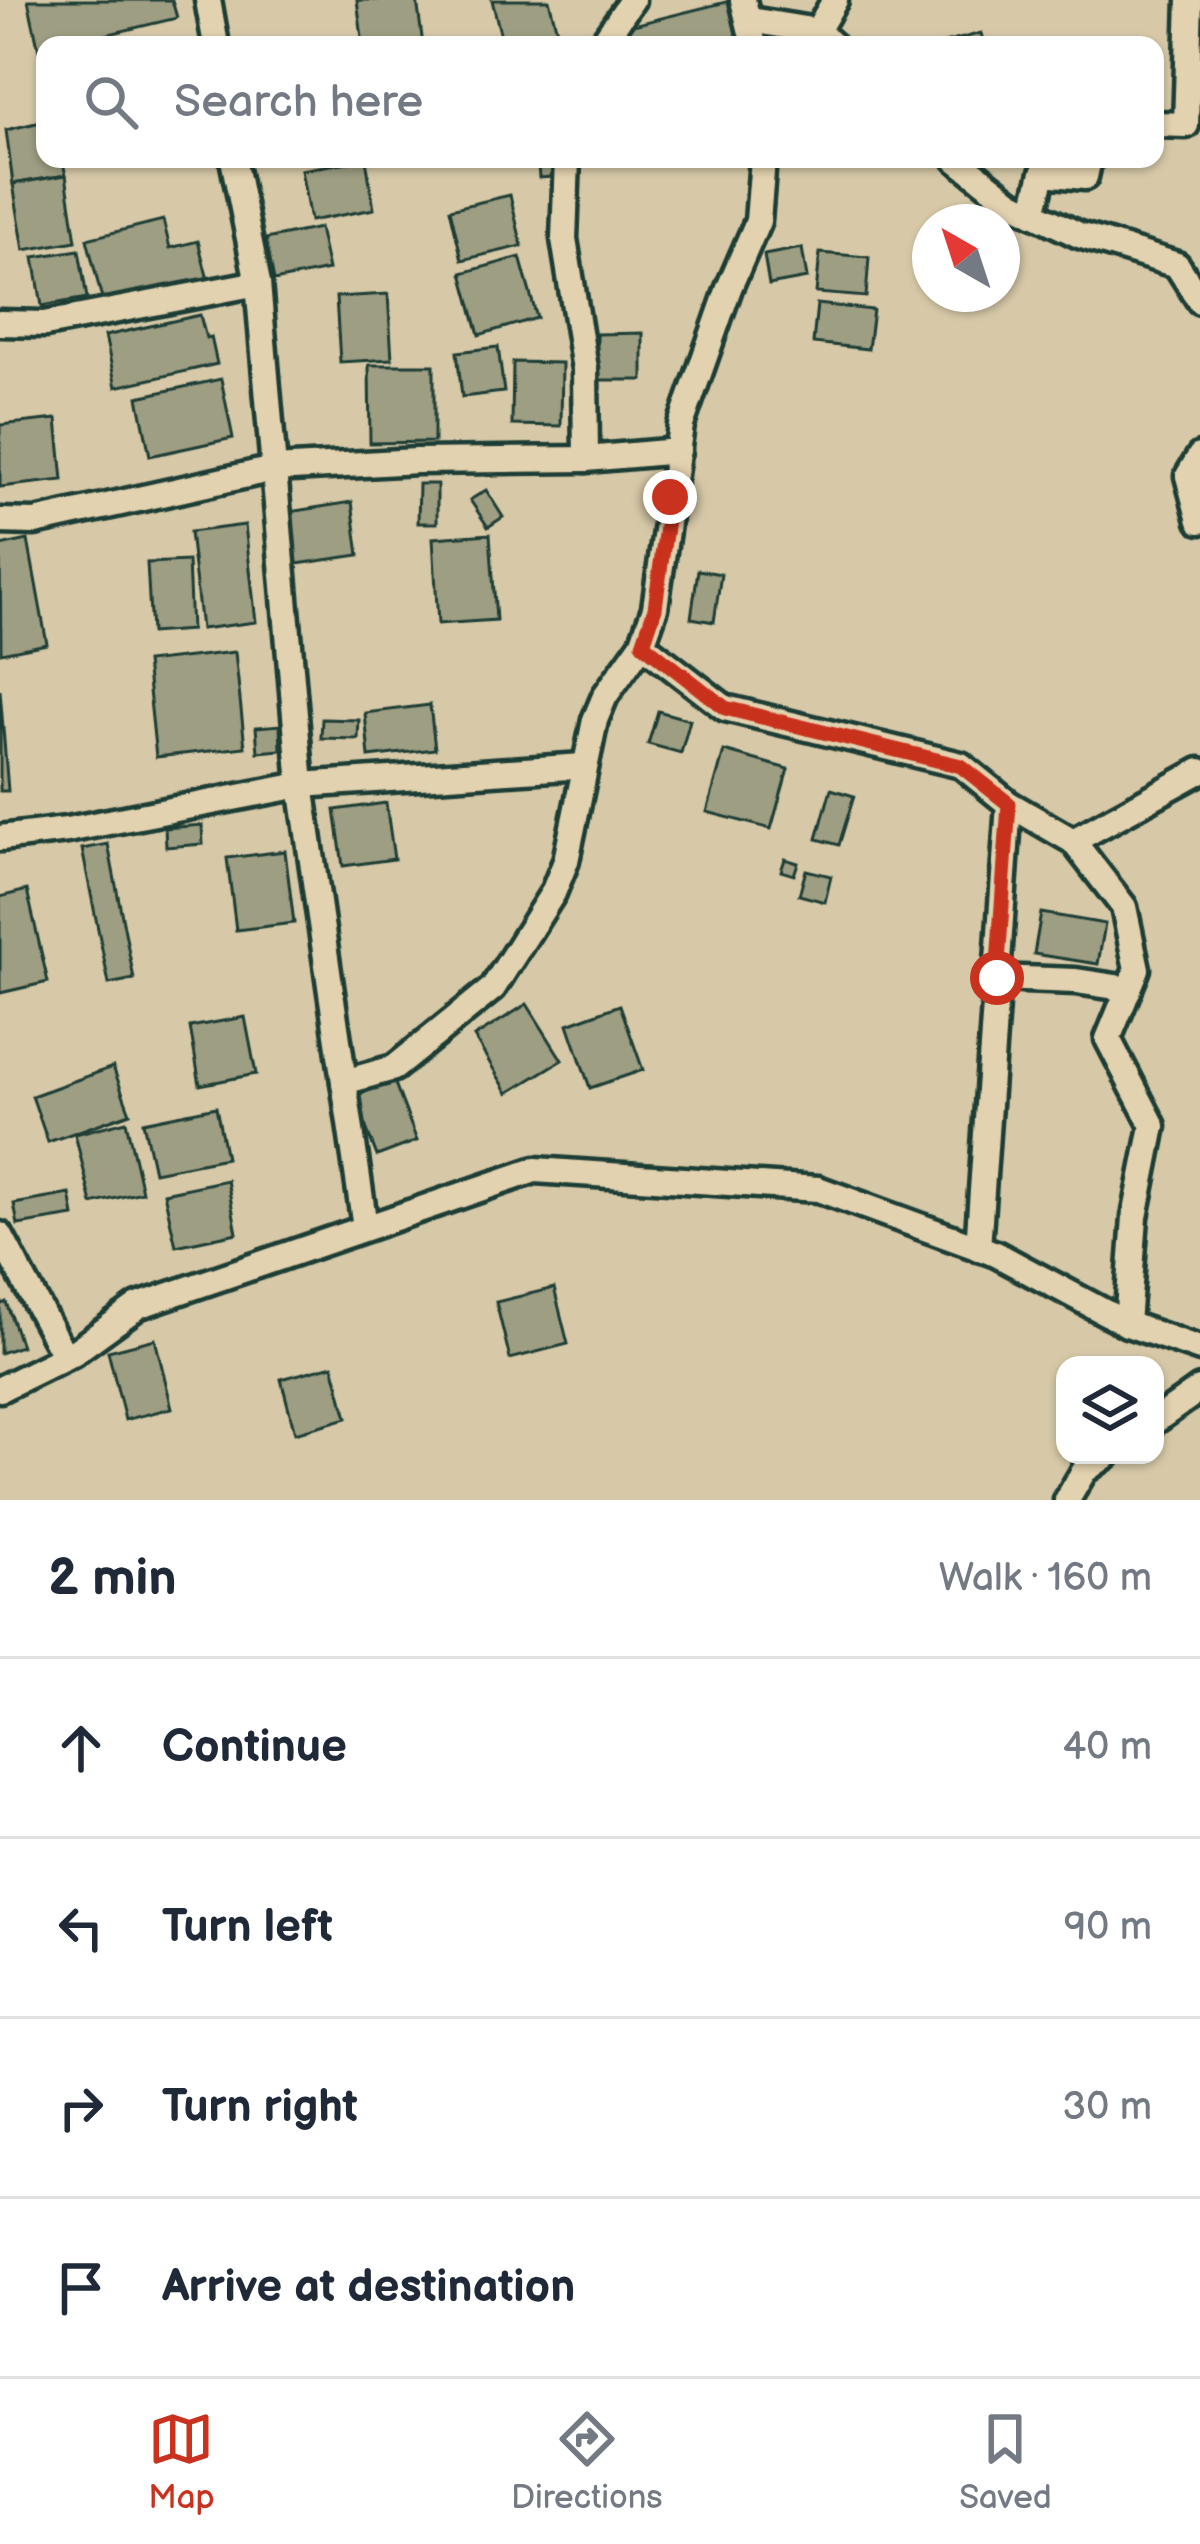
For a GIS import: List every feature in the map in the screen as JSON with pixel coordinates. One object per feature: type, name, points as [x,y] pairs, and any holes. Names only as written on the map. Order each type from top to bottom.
[{"type":"street","points":[[208,0],[214,36]]},
{"type":"street","points":[[608,36],[632,0]]},
{"type":"street","points":[[826,36],[835,0]]},
{"type":"street","points":[[1164,124],[1186,125],[1190,0]]},
{"type":"street","points":[[749,22],[816,36]]},
{"type":"street","points":[[235,168],[258,283],[301,785],[365,1227]]},
{"type":"street","points":[[567,168],[564,239],[585,369],[586,459]]},
{"type":"street","points":[[344,1082],[394,1068],[493,988],[559,877],[583,766],[605,696],[643,644],[655,608],[681,424],[758,221],[763,168]]},
{"type":"street","points":[[968,168],[1011,202],[1079,235],[1188,266],[1200,301]]},
{"type":"street","points":[[1033,213],[1043,172],[1084,177],[1086,168]]},
{"type":"street","points":[[0,323],[45,324],[258,283]]},
{"type":"street","points":[[0,521],[35,522],[274,470],[417,461],[586,459],[678,451]]},
{"type":"street","points":[[1200,456],[1188,476],[1200,521]]},
{"type":"street","points":[[643,644],[725,708],[961,766],[1009,804],[1073,841],[1124,907],[1137,970],[1108,1039],[1153,1126],[1135,1216],[1126,1324]]},
{"type":"street","points":[[0,838],[68,830],[301,785],[583,766]]},
{"type":"street","points":[[1073,841],[1200,771]]},
{"type":"street","points":[[978,1248],[1009,804]]},
{"type":"street","points":[[997,978],[1129,989]]},
{"type":"street","points":[[0,1389],[64,1358],[138,1306],[535,1170],[818,1189],[978,1248],[1126,1324],[1200,1349]]},
{"type":"street","points":[[0,1235],[64,1358]]},
{"type":"street","points":[[1164,1415],[1200,1389]]},
{"type":"street","points":[[1067,1500],[1084,1471],[1094,1464]]},
{"type":"building","points":[[28,0],[172,0],[177,18],[101,36],[36,37]]},
{"type":"building","points":[[357,0],[417,0],[422,36],[362,36]]},
{"type":"building","points":[[492,0],[549,0],[557,31],[501,36]]},
{"type":"building","points":[[734,0],[743,36],[627,36],[625,27]]},
{"type":"building","points":[[36,123],[36,168],[64,168],[66,175],[13,184],[6,130]]},
{"type":"building","points":[[367,168],[374,209],[310,221],[301,170]]},
{"type":"building","points":[[538,168],[551,168],[552,177],[539,178]]},
{"type":"building","points":[[66,175],[76,241],[24,250],[13,184]]},
{"type":"building","points":[[510,195],[522,246],[462,260],[450,209]]},
{"type":"building","points":[[163,220],[170,248],[198,241],[208,280],[104,307],[87,239]]},
{"type":"building","points":[[319,228],[328,270],[274,281],[266,239]]},
{"type":"building","points":[[802,248],[807,278],[769,285],[764,255]]},
{"type":"building","points":[[79,250],[87,298],[42,306],[34,257]]},
{"type":"building","points":[[820,253],[869,257],[866,297],[816,293]]},
{"type":"building","points":[[520,257],[537,318],[479,335],[462,273]]},
{"type":"building","points":[[388,294],[392,359],[340,362],[336,297]]},
{"type":"building","points":[[817,304],[873,310],[868,349],[813,343]]},
{"type":"building","points":[[200,315],[217,364],[116,387],[105,336]]},
{"type":"building","points":[[643,333],[643,380],[597,380],[597,334]]},
{"type":"building","points":[[498,347],[504,392],[462,397],[457,352]]},
{"type":"building","points":[[513,362],[562,363],[561,426],[512,425]]},
{"type":"building","points":[[369,365],[434,365],[434,442],[370,443]]},
{"type":"building","points":[[221,379],[233,438],[150,456],[138,397]]},
{"type":"building","points":[[57,419],[63,480],[0,487],[0,425]]},
{"type":"building","points":[[419,484],[437,484],[437,523],[418,523]]},
{"type":"building","points":[[486,490],[503,517],[488,527],[470,500]]},
{"type":"building","points":[[352,502],[359,555],[297,564],[289,512]]},
{"type":"building","points":[[245,525],[256,622],[201,629],[190,532]]},
{"type":"building","points":[[490,534],[496,620],[438,624],[433,538]]},
{"type":"building","points":[[28,540],[47,644],[1,653],[0,546]]},
{"type":"building","points":[[188,561],[191,630],[151,633],[147,563]]},
{"type":"building","points":[[698,570],[721,574],[714,622],[691,618]]},
{"type":"building","points":[[235,652],[245,747],[156,757],[146,662]]},
{"type":"building","points":[[0,690],[8,791],[0,791]]},
{"type":"building","points":[[430,705],[435,749],[369,757],[365,713]]},
{"type":"building","points":[[658,711],[690,720],[681,753],[648,744]]},
{"type":"building","points":[[322,719],[359,720],[358,739],[321,738]]},
{"type":"building","points":[[280,725],[281,750],[258,752],[256,727]]},
{"type":"building","points":[[724,751],[788,769],[771,829],[707,812]]},
{"type":"building","points":[[831,789],[854,796],[839,845],[817,839]]},
{"type":"building","points":[[386,803],[394,859],[343,866],[335,810]]},
{"type":"building","points":[[202,825],[203,844],[166,847],[165,828]]},
{"type":"building","points":[[108,844],[134,979],[109,984],[82,849]]},
{"type":"building","points":[[285,851],[294,923],[236,930],[227,858]]},
{"type":"building","points":[[785,859],[798,863],[794,875],[781,871]]},
{"type":"building","points":[[806,870],[831,876],[825,902],[799,895]]},
{"type":"building","points":[[27,890],[48,982],[0,993],[0,897]]},
{"type":"building","points":[[1041,913],[1105,924],[1098,964],[1034,954]]},
{"type":"building","points":[[527,1004],[562,1060],[508,1093],[474,1037]]},
{"type":"building","points":[[620,1005],[643,1070],[590,1088],[568,1024]]},
{"type":"building","points":[[245,1017],[256,1074],[200,1085],[190,1027]]},
{"type":"building","points":[[113,1067],[130,1113],[48,1142],[32,1096]]},
{"type":"building","points":[[394,1081],[417,1141],[377,1156],[354,1096]]},
{"type":"building","points":[[216,1107],[226,1158],[154,1172],[143,1122]]},
{"type":"building","points":[[126,1121],[142,1192],[92,1204],[75,1134]]},
{"type":"building","points":[[227,1180],[237,1233],[176,1246],[164,1193]]},
{"type":"building","points":[[70,1194],[74,1216],[18,1225],[14,1204]]},
{"type":"building","points":[[554,1288],[568,1344],[510,1359],[496,1302]]},
{"type":"building","points":[[6,1302],[21,1346],[0,1353],[0,1305]]},
{"type":"building","points":[[155,1339],[172,1408],[125,1420],[108,1351]]},
{"type":"building","points":[[333,1365],[347,1418],[295,1433],[281,1379]]},
{"type":"route","points":[[670,497],[655,608],[643,644],[725,708],[961,766],[1009,804],[997,978]]}]
